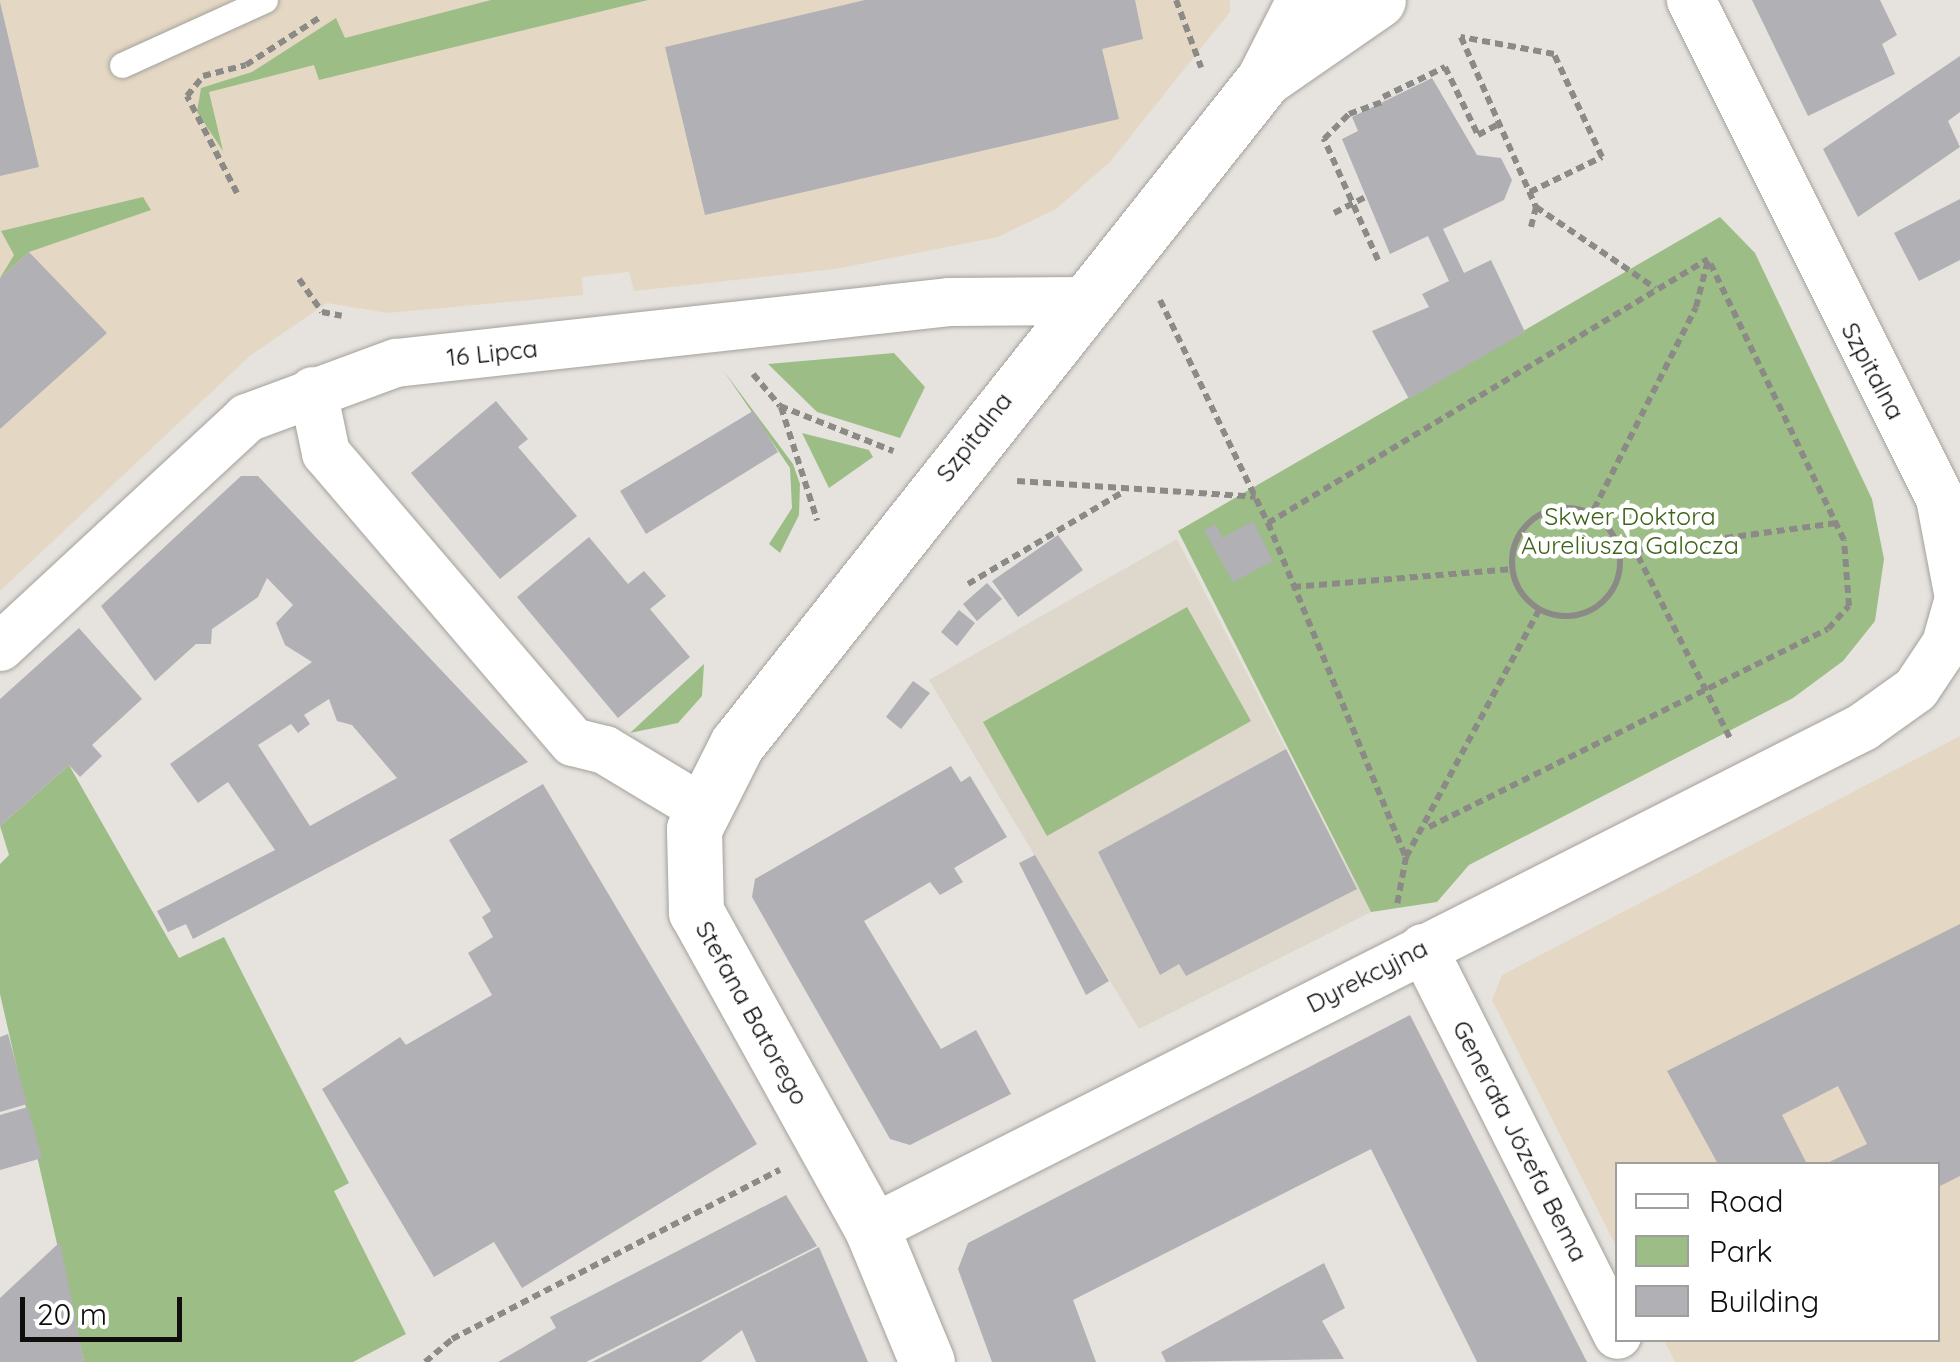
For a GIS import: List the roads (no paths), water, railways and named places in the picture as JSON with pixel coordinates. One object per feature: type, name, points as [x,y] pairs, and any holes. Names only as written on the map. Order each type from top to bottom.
[{"type":"street","name":"Szpitalna","points":[[701,808],[737,744],[1081,301],[1264,79],[1304,0]]},
{"type":"street","name":"Szpitalna","points":[[1264,79],[1378,0]]},
{"type":"street","name":"Szpitalna","points":[[1691,0],[1940,498],[1960,598],[1946,644],[1916,689],[1863,727]]},
{"type":"street","name":"16 Lipca","points":[[0,647],[247,418],[396,363],[949,302],[1081,301]]},
{"type":"street","points":[[312,391],[326,453],[573,742],[606,750],[701,808]]},
{"type":"street","name":"Dyrekcyjna","points":[[872,1229],[1863,727]]},
{"type":"street","name":"Stefana Batorego","points":[[701,808],[690,861],[696,912],[872,1229],[927,1362]]},
{"type":"street","name":"Generała Józefa Bema","points":[[1423,948],[1615,1329]]},
{"type":"lane","points":[[122,65],[266,0]]},
{"type":"park label","name":"Skwer Doktora Aureliusza Galocza","points":[[1630,532]]}]
